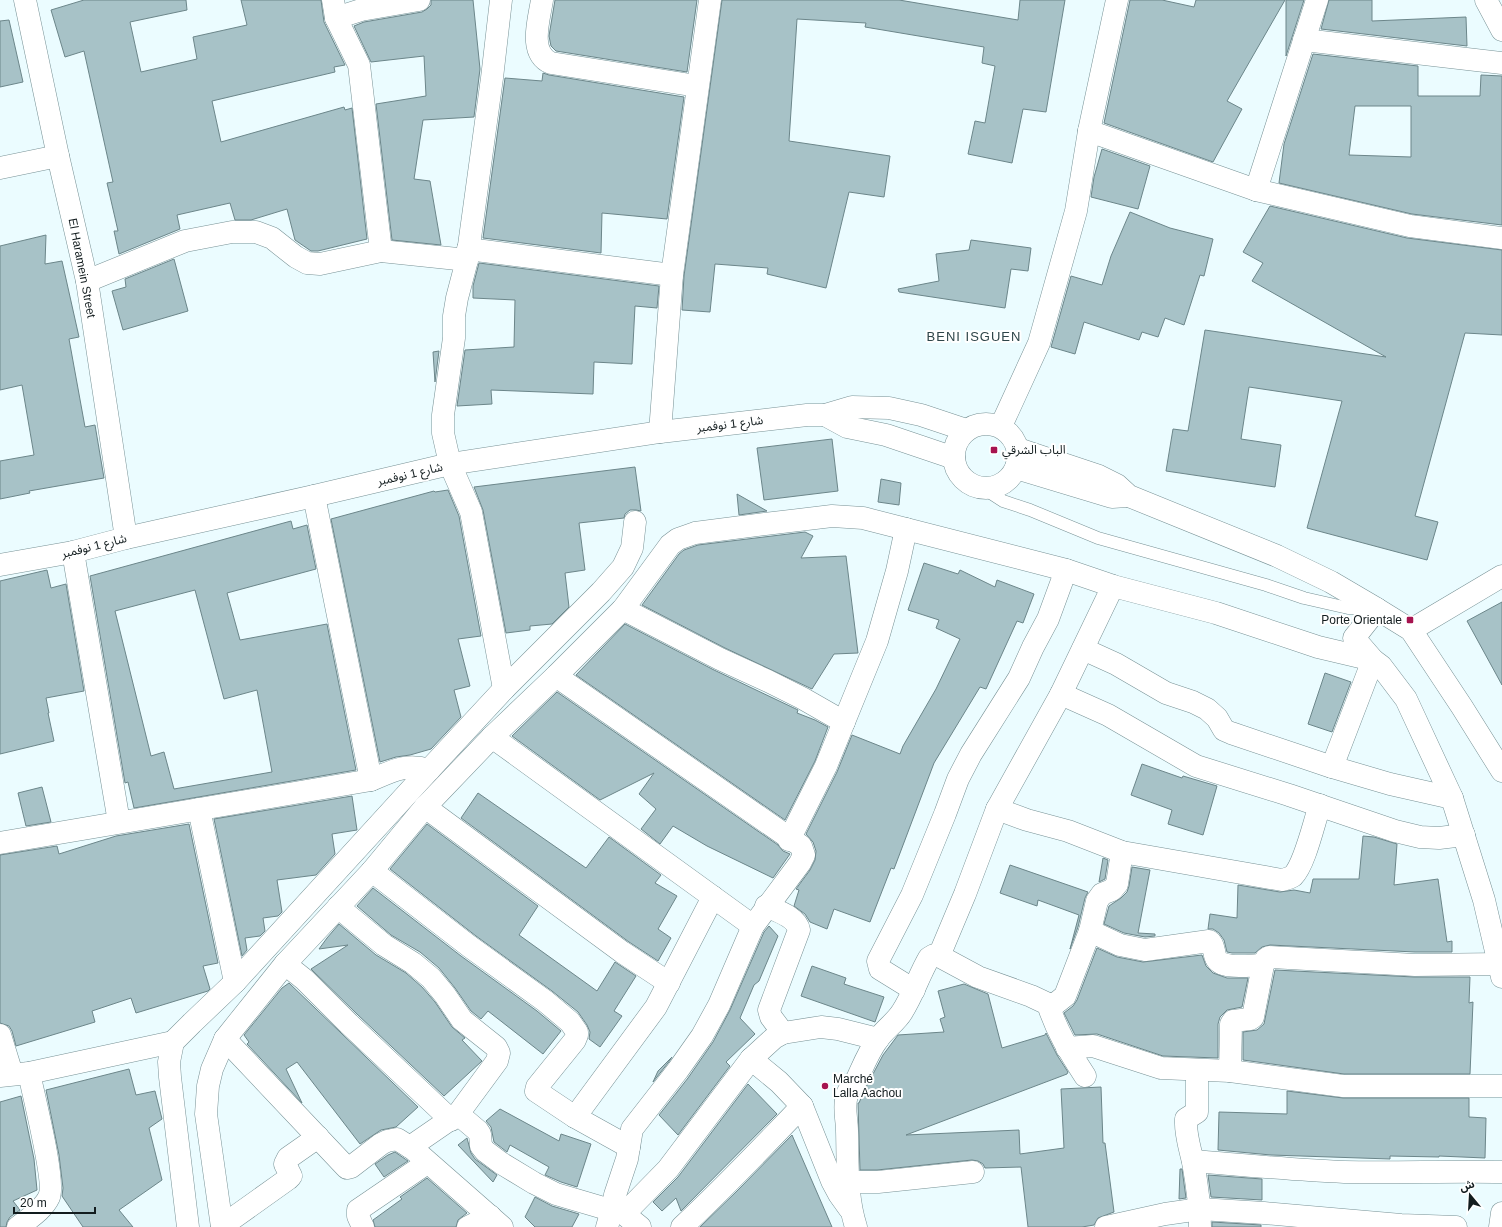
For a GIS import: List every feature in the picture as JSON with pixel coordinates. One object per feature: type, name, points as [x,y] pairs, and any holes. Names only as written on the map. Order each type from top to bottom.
[{"type":"street","name":"El Haramein Street","points":[[25,0],[58,156],[87,281],[126,538]]},
{"type":"street","points":[[381,251],[360,65],[335,9],[360,10],[419,0]]},
{"type":"street","points":[[501,0],[468,254],[454,316],[454,338],[443,416],[443,434],[450,464],[471,512],[504,689]]},
{"type":"street","points":[[542,0],[537,43],[538,51],[546,61],[697,86]]},
{"type":"street","points":[[660,432],[672,275],[710,0]]},
{"type":"street","points":[[1001,426],[1039,343],[1076,211],[1089,131],[1117,0]]},
{"type":"street","points":[[1256,190],[1317,0]]},
{"type":"street","points":[[1486,0],[1502,30]]},
{"type":"street","points":[[1304,40],[1502,63]]},
{"type":"street","points":[[1089,131],[1256,190],[1410,226],[1502,238]]},
{"type":"street","points":[[0,168],[58,156]]},
{"type":"street","points":[[87,281],[185,241],[232,232],[256,232],[272,238],[296,257],[307,263],[320,264],[381,251],[468,254],[672,275]]},
{"type":"street","points":[[825,415],[852,407],[889,408],[922,415],[966,430]]},
{"type":"street","name":"شارع 1 نوفمبر","points":[[0,565],[73,552],[126,538],[450,464],[660,432],[807,415],[825,415]]},
{"type":"street","points":[[825,415],[847,427],[886,435],[954,458]]},
{"type":"street","points":[[992,423],[1001,426],[1015,440],[1017,459],[1011,477],[1003,484],[994,487],[983,488],[972,485],[963,479],[957,469],[954,458],[954,447],[959,437],[973,425],[992,423]]},
{"type":"street","points":[[1017,459],[1112,497],[1130,496],[1277,556],[1331,582],[1411,630],[1502,771]]},
{"type":"street","points":[[314,496],[371,780]]},
{"type":"street","points":[[318,1137],[288,1158],[285,1164],[291,1176],[288,1179],[222,1227],[206,1114],[208,1086],[212,1069],[225,1039],[285,964],[372,871],[425,807],[492,737],[623,610],[673,542],[687,536],[765,524],[832,516],[863,518],[1066,570],[1113,586],[1216,613],[1318,646],[1373,660]]},
{"type":"street","points":[[14,1074],[173,1042],[235,982],[504,689],[536,659],[601,592],[622,568],[632,548],[635,522]]},
{"type":"street","points":[[789,840],[826,766],[883,622],[897,571],[906,528]]},
{"type":"street","points":[[73,552],[119,822]]},
{"type":"street","points":[[914,990],[882,970],[878,965],[878,961],[912,895],[958,779],[971,754],[1019,678],[1048,619],[1066,570]]},
{"type":"street","points":[[1411,630],[1502,576]]},
{"type":"street","points":[[939,956],[965,894],[996,808],[1061,694],[1113,586]]},
{"type":"street","points":[[1230,1071],[1231,1024],[1233,1021],[1250,1019],[1253,1016],[1263,965],[1267,958],[1273,956],[1501,971],[1484,900],[1452,798],[1406,699],[1382,666],[1373,660],[1354,638],[1377,609]]},
{"type":"street","points":[[623,610],[720,659],[789,691],[844,722]]},
{"type":"street","points":[[1083,649],[1116,664],[1166,693],[1193,702],[1207,709],[1217,718],[1224,730],[1332,767],[1390,784],[1452,798]]},
{"type":"street","points":[[1332,767],[1373,660]]},
{"type":"street","points":[[556,676],[668,753],[789,840],[801,846],[803,852],[803,858],[766,906],[753,926],[719,1005],[702,1036],[678,1070],[632,1129],[623,1174],[615,1195],[621,1219]]},
{"type":"street","points":[[1061,694],[1108,715],[1196,766],[1320,805],[1395,831],[1420,837],[1440,838],[1464,836]]},
{"type":"street","points":[[492,737],[753,926]]},
{"type":"street","points":[[0,843],[371,780],[396,769],[406,767],[416,767],[429,770]]},
{"type":"street","points":[[996,808],[1027,820],[1068,831],[1122,852],[1282,880],[1293,876],[1301,863],[1320,805]]},
{"type":"street","points":[[425,807],[622,952],[669,983]]},
{"type":"street","points":[[199,809],[235,982]]},
{"type":"street","points":[[853,1219],[848,1182],[847,1129],[845,1111],[847,1094],[856,1081],[878,1039],[902,1012],[929,958],[934,955],[939,956],[978,977],[1031,996],[1048,1004],[1055,1004],[1065,996],[1090,931],[1099,897],[1102,894],[1112,890],[1116,884],[1122,852]]},
{"type":"street","points":[[372,871],[469,946],[545,1001],[573,1024],[577,1032],[575,1040],[536,1090],[575,1117],[629,1147]]},
{"type":"street","points":[[575,1117],[656,1007],[713,897]]},
{"type":"street","points":[[766,906],[794,920],[798,925],[799,930],[769,1010],[771,1017],[783,1033]]},
{"type":"street","points":[[338,907],[384,946],[413,963],[430,978],[445,995],[462,1020],[496,1047],[499,1053],[496,1061],[454,1117],[410,1147]]},
{"type":"street","points":[[1090,931],[1120,945],[1145,950],[1209,941],[1212,944],[1217,960],[1222,965],[1263,965]]},
{"type":"street","points":[[285,964],[305,980],[349,1024],[454,1117],[478,1131],[480,1134],[481,1146],[485,1151],[501,1163],[534,1183],[556,1194],[621,1219]]},
{"type":"street","points":[[1048,1004],[1053,1020],[1067,1048],[1085,1076]]},
{"type":"street","points":[[621,1219],[668,1169],[751,1059],[767,1043],[783,1033],[821,1027],[838,1029],[878,1039]]},
{"type":"street","points":[[0,1035],[48,1167],[50,1196],[45,1204],[18,1227]]},
{"type":"street","points":[[225,1039],[347,1168],[358,1162],[387,1140],[397,1139],[410,1147],[496,1221]]},
{"type":"street","points":[[173,1042],[169,1062],[188,1227]]},
{"type":"street","points":[[1067,1048],[1094,1046],[1161,1068],[1230,1071],[1343,1086],[1502,1086]]},
{"type":"street","points":[[751,1059],[779,1082],[802,1106],[832,1180],[853,1219]]},
{"type":"street","points":[[1197,1070],[1198,1109],[1194,1114],[1188,1116],[1186,1119],[1186,1126],[1193,1161],[1200,1218]]},
{"type":"street","points":[[682,1227],[722,1190],[802,1106]]},
{"type":"street","points":[[1193,1161],[1342,1172],[1502,1172]]},
{"type":"street","points":[[363,1227],[358,1216],[358,1210],[427,1163]]},
{"type":"street","points":[[848,1182],[878,1182],[973,1172]]},
{"type":"street","points":[[1106,1227],[1165,1214],[1200,1218],[1264,1213],[1401,1225],[1456,1227]]},
{"type":"street","points":[[1500,1227],[1502,1213]]},
{"type":"street","points":[[468,1227],[496,1221]]},
{"type":"lane","points":[[983,488],[1003,501],[1030,510],[1098,538],[1266,585],[1304,598],[1348,608],[1377,609]]},
{"type":"building","points":[[84,0],[186,0],[187,10],[130,22],[141,72],[197,59],[193,37],[247,25],[241,0],[321,0],[324,22],[345,65],[334,67],[335,72],[212,101],[221,142],[344,107],[345,110],[352,108],[367,239],[318,251],[311,251],[295,240],[287,209],[251,220],[235,220],[230,203],[177,215],[180,229],[119,254],[114,231],[118,231],[107,183],[113,182],[84,51],[65,57],[51,10]]},
{"type":"building","points":[[431,0],[473,0],[480,69],[474,117],[423,120],[414,179],[430,181],[441,245],[392,240],[376,104],[426,96],[424,56],[371,62],[354,26],[364,22],[422,12],[431,5]]},
{"type":"building","points":[[555,0],[697,0],[687,72],[556,51],[551,46],[549,36]]},
{"type":"building","points":[[722,0],[899,0],[1018,20],[1020,0],[1065,0],[1046,112],[1023,109],[1012,163],[968,154],[975,121],[985,123],[995,66],[982,63],[984,47],[865,27],[866,23],[797,19],[789,141],[890,156],[884,197],[849,192],[826,288],[767,274],[768,268],[715,264],[710,312],[682,310],[684,276]]},
{"type":"building","points":[[1130,0],[1162,0],[1194,7],[1196,0],[1285,0],[1227,101],[1242,109],[1213,162],[1104,123]]},
{"type":"building","points":[[1286,0],[1304,0],[1286,56]]},
{"type":"building","points":[[1329,0],[1372,0],[1372,21],[1466,17],[1467,46],[1321,29]]},
{"type":"building","points":[[9,20],[23,82],[0,87],[0,21]]},
{"type":"building","points":[[1313,54],[1418,66],[1418,96],[1480,96],[1481,75],[1502,76],[1502,225],[1412,214],[1279,183],[1284,144]],"holes":[[[1355,106],[1411,106],[1411,157],[1349,155]]]},
{"type":"building","points":[[543,73],[684,97],[667,219],[602,213],[601,253],[483,238],[505,78],[542,81]]},
{"type":"building","points":[[1102,149],[1150,166],[1138,209],[1091,197],[1094,177]]},
{"type":"building","points":[[1270,206],[1407,238],[1502,250],[1502,335],[1465,333],[1415,516],[1438,522],[1427,560],[1307,528],[1342,401],[1249,387],[1241,439],[1281,445],[1275,487],[1166,471],[1173,429],[1188,431],[1205,330],[1386,357],[1252,281],[1263,263],[1243,252]]},
{"type":"building","points":[[1130,212],[1170,228],[1213,239],[1204,276],[1200,275],[1184,325],[1165,318],[1158,337],[1142,332],[1139,340],[1084,322],[1075,354],[1051,347],[1071,276],[1102,285],[1111,256]]},
{"type":"building","points":[[46,235],[45,264],[62,261],[79,337],[69,339],[85,427],[95,425],[104,478],[29,491],[30,493],[0,499],[0,461],[34,455],[22,385],[0,390],[0,246]]},
{"type":"building","points":[[971,240],[1031,248],[1028,271],[1011,269],[1005,308],[899,292],[898,289],[939,281],[936,254],[969,250]]},
{"type":"building","points":[[174,259],[188,311],[123,330],[112,291],[126,287],[125,279]]},
{"type":"building","points":[[479,263],[659,286],[657,308],[635,306],[632,364],[594,362],[593,394],[491,390],[492,404],[457,406],[465,350],[514,347],[515,300],[473,298],[473,286]]},
{"type":"building","points":[[439,351],[435,382],[433,352]]},
{"type":"building","points":[[832,439],[838,491],[764,500],[757,448]]},
{"type":"building","points":[[635,467],[641,511],[630,510],[625,514],[624,518],[579,523],[585,570],[565,573],[569,607],[552,624],[530,626],[530,630],[506,633],[483,510],[474,487]]},
{"type":"building","points":[[881,479],[901,483],[899,505],[878,502]]},
{"type":"building","points":[[448,490],[459,516],[481,636],[458,639],[470,686],[454,690],[461,717],[431,749],[380,762],[331,519],[434,491]]},
{"type":"building","points":[[737,494],[767,511],[739,515]]},
{"type":"building","points":[[291,521],[293,529],[307,525],[316,569],[227,593],[240,640],[327,624],[356,770],[134,808],[128,782],[125,783],[90,576]],"holes":[[[195,590],[224,699],[257,690],[272,772],[174,789],[164,752],[151,756],[115,611]]]},
{"type":"building","points":[[805,532],[813,536],[801,558],[846,556],[858,653],[834,654],[812,689],[725,648],[642,605],[679,554],[684,550],[698,545]]},
{"type":"building","points":[[924,563],[958,574],[960,570],[995,587],[997,580],[1034,594],[1023,623],[1017,621],[986,689],[980,687],[934,763],[894,869],[891,868],[870,922],[834,909],[827,929],[810,922],[805,914],[794,906],[799,890],[796,889],[810,870],[815,860],[816,851],[813,842],[806,834],[837,772],[852,735],[900,754],[903,746],[936,689],[960,639],[936,628],[939,620],[908,610]]},
{"type":"building","points":[[47,570],[51,588],[66,584],[84,691],[46,698],[54,741],[0,754],[0,581]]},
{"type":"building","points":[[1502,602],[1502,685],[1467,621]]},
{"type":"building","points":[[625,624],[714,670],[798,710],[797,713],[828,727],[815,761],[785,820],[576,675]]},
{"type":"building","points":[[1325,673],[1351,682],[1332,732],[1308,724]]},
{"type":"building","points":[[557,692],[778,845],[783,851],[790,854],[773,878],[707,846],[673,826],[660,844],[641,829],[656,809],[639,794],[654,773],[600,800],[512,736]]},
{"type":"building","points":[[1142,764],[1182,778],[1183,776],[1217,786],[1203,835],[1168,824],[1172,810],[1131,795]]},
{"type":"building","points":[[42,787],[51,822],[26,826],[18,793]]},
{"type":"building","points":[[478,793],[586,868],[609,837],[661,875],[655,883],[677,896],[658,929],[671,938],[658,961],[629,942],[461,818]]},
{"type":"building","points":[[352,796],[357,830],[332,834],[335,854],[316,875],[277,880],[282,912],[278,916],[263,918],[265,931],[260,936],[245,938],[247,950],[242,956],[214,819]]},
{"type":"building","points":[[189,824],[218,963],[203,966],[210,989],[208,991],[136,1013],[131,998],[92,1011],[95,1022],[16,1046],[9,1026],[0,1023],[0,855],[57,846],[59,854],[116,836]]},
{"type":"building","points":[[427,824],[538,906],[519,935],[597,991],[615,962],[636,976],[614,1011],[622,1016],[600,1047],[589,1039],[590,1032],[578,1012],[552,991],[476,936],[390,869]]},
{"type":"building","points":[[1363,836],[1374,837],[1397,844],[1394,885],[1438,879],[1447,942],[1452,941],[1452,952],[1415,952],[1270,945],[1262,947],[1255,953],[1232,953],[1227,952],[1224,940],[1219,933],[1213,929],[1208,929],[1210,914],[1237,918],[1238,885],[1280,892],[1294,890],[1310,893],[1313,879],[1359,879]]},
{"type":"building","points":[[1103,858],[1108,860],[1105,879],[1099,882]]},
{"type":"building","points":[[1010,865],[1088,892],[1070,949],[1079,915],[1038,900],[1037,906],[1000,893]]},
{"type":"building","points":[[1132,867],[1150,870],[1138,933],[1155,934],[1155,936],[1145,937],[1124,933],[1104,924],[1109,906],[1127,892]]},
{"type":"building","points":[[373,888],[461,956],[537,1011],[561,1031],[543,1054],[488,1011],[481,1019],[471,1011],[439,968],[420,952],[391,935],[357,906]]},
{"type":"building","points":[[339,924],[376,955],[406,973],[422,987],[435,1002],[452,1027],[465,1038],[462,1040],[482,1061],[444,1096],[311,969],[348,945],[319,949]]},
{"type":"building","points":[[769,926],[778,936],[759,981],[754,985],[740,1018],[755,1034],[726,1062],[730,1066],[678,1135],[659,1115],[688,1078],[713,1042],[730,1010],[764,932]]},
{"type":"building","points":[[1097,948],[1117,957],[1143,962],[1202,955],[1206,966],[1213,973],[1227,978],[1248,978],[1242,1007],[1227,1010],[1220,1017],[1218,1024],[1218,1058],[1163,1056],[1097,1034],[1075,1035],[1064,1013],[1073,1006],[1077,1000]]},
{"type":"building","points":[[812,966],[846,978],[844,984],[884,997],[875,1022],[801,996]]},
{"type":"building","points":[[1275,970],[1414,977],[1470,977],[1469,1003],[1473,1002],[1470,1074],[1344,1074],[1243,1060],[1243,1032],[1257,1030],[1264,1024]]},
{"type":"building","points":[[289,983],[418,1107],[396,1127],[381,1130],[360,1144],[297,1062],[286,1069],[302,1103],[247,1044],[249,1042],[244,1035],[282,988]]},
{"type":"building","points":[[964,984],[988,994],[1002,1048],[1045,1035],[1046,1033],[1057,1055],[1068,1072],[1067,1074],[906,1135],[1019,1130],[1020,1154],[1064,1148],[1061,1089],[1101,1087],[1103,1143],[1105,1143],[1114,1212],[1098,1218],[1094,1225],[1082,1227],[1028,1227],[1021,1167],[985,1168],[983,1164],[972,1160],[877,1170],[860,1170],[858,1103],[883,1055],[898,1035],[944,1032],[940,1019],[945,1017],[938,991]]},
{"type":"building","points":[[672,1057],[668,1063],[653,1082],[658,1071]]},
{"type":"building","points":[[129,1069],[136,1095],[155,1091],[162,1119],[149,1128],[162,1180],[119,1210],[133,1227],[83,1227],[62,1196],[63,1188],[59,1155],[46,1090]]},
{"type":"building","points":[[748,1084],[777,1114],[681,1211],[676,1198],[662,1211],[653,1202],[678,1177]]},
{"type":"building","points":[[1287,1091],[1343,1098],[1469,1098],[1469,1117],[1486,1118],[1485,1158],[1390,1156],[1390,1159],[1271,1155],[1218,1150],[1219,1112],[1287,1114]]},
{"type":"building","points":[[21,1096],[34,1159],[37,1190],[13,1201],[20,1210],[10,1217],[6,1227],[0,1227],[0,1102]]},
{"type":"building","points":[[500,1109],[559,1141],[561,1134],[591,1144],[577,1187],[545,1175],[549,1167],[510,1145],[507,1152],[494,1142],[491,1127],[486,1121]]},
{"type":"building","points":[[792,1135],[832,1227],[700,1227],[737,1191]]},
{"type":"building","points":[[467,1138],[471,1153],[475,1159],[497,1175],[493,1182],[458,1145]]},
{"type":"building","points":[[395,1152],[408,1161],[384,1177],[375,1164]]},
{"type":"building","points":[[1180,1169],[1182,1169],[1186,1198],[1179,1199]]},
{"type":"building","points":[[1208,1175],[1262,1179],[1262,1200],[1211,1197]]},
{"type":"building","points":[[427,1178],[467,1213],[458,1220],[456,1227],[375,1227],[373,1220],[402,1199],[400,1197]]},
{"type":"building","points":[[535,1197],[552,1206],[579,1214],[572,1227],[535,1227],[525,1217]]},
{"type":"building","points":[[1212,1222],[1261,1225],[1261,1227],[1212,1227]]},
{"type":"place","name":"الباب الشرقي","points":[[994,450]]},
{"type":"place","name":"Porte Orientale","points":[[1410,620]]},
{"type":"place","name":"Marché Lalla Aachou","points":[[825,1086]]},
{"type":"district","name":"BENI ISGUEN","points":[[974,336]]}]
